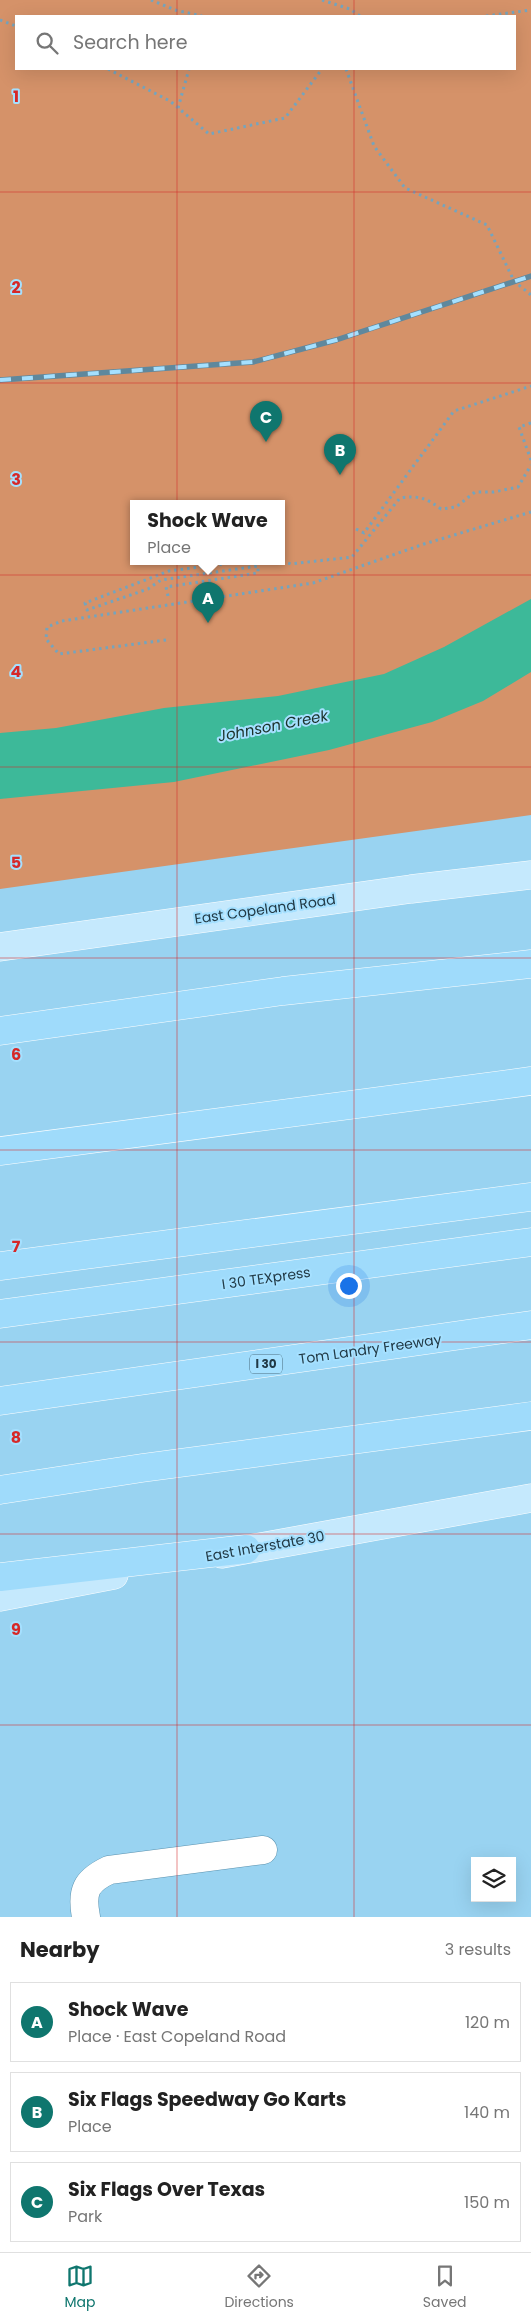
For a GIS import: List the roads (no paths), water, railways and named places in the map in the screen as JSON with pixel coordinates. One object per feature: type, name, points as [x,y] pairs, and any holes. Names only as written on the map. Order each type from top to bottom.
[{"type":"highway","points":[[0,1031],[283,992],[531,964]]},
{"type":"highway","points":[[0,1151],[531,1081]]},
{"type":"highway","points":[[0,1266],[531,1197]]},
{"type":"highway","name":"I 30 TEXpress","points":[[0,1314],[531,1242]]},
{"type":"highway","name":"Tom Landry Freeway","points":[[0,1401],[531,1325]]},
{"type":"highway","points":[[0,1490],[142,1468],[531,1416]]},
{"type":"highway","points":[[0,1577],[246,1549]]},
{"type":"main road","name":"East Copeland Road","points":[[0,947],[410,889],[531,875]]},
{"type":"main road","name":"East Interstate 30","points":[[0,1597],[246,1549],[531,1498]]},
{"type":"lane","points":[[86,1917],[83,1904],[85,1889],[94,1877],[109,1870],[263,1850]]},
{"type":"water","name":"Johnson Creek","points":[[531,599],[531,672],[483,701],[432,722],[329,750],[174,782],[0,799],[0,733],[56,728],[164,708],[278,696],[384,674],[444,647]]},
{"type":"railway","points":[[0,380],[253,362],[336,340],[531,276]]},
{"type":"place","name":"Six Flags Over Texas","points":[[266,442]]},
{"type":"place","name":"Six Flags Speedway Go Karts","points":[[340,475]]},
{"type":"place","name":"Shock Wave","points":[[208,623]]}]
